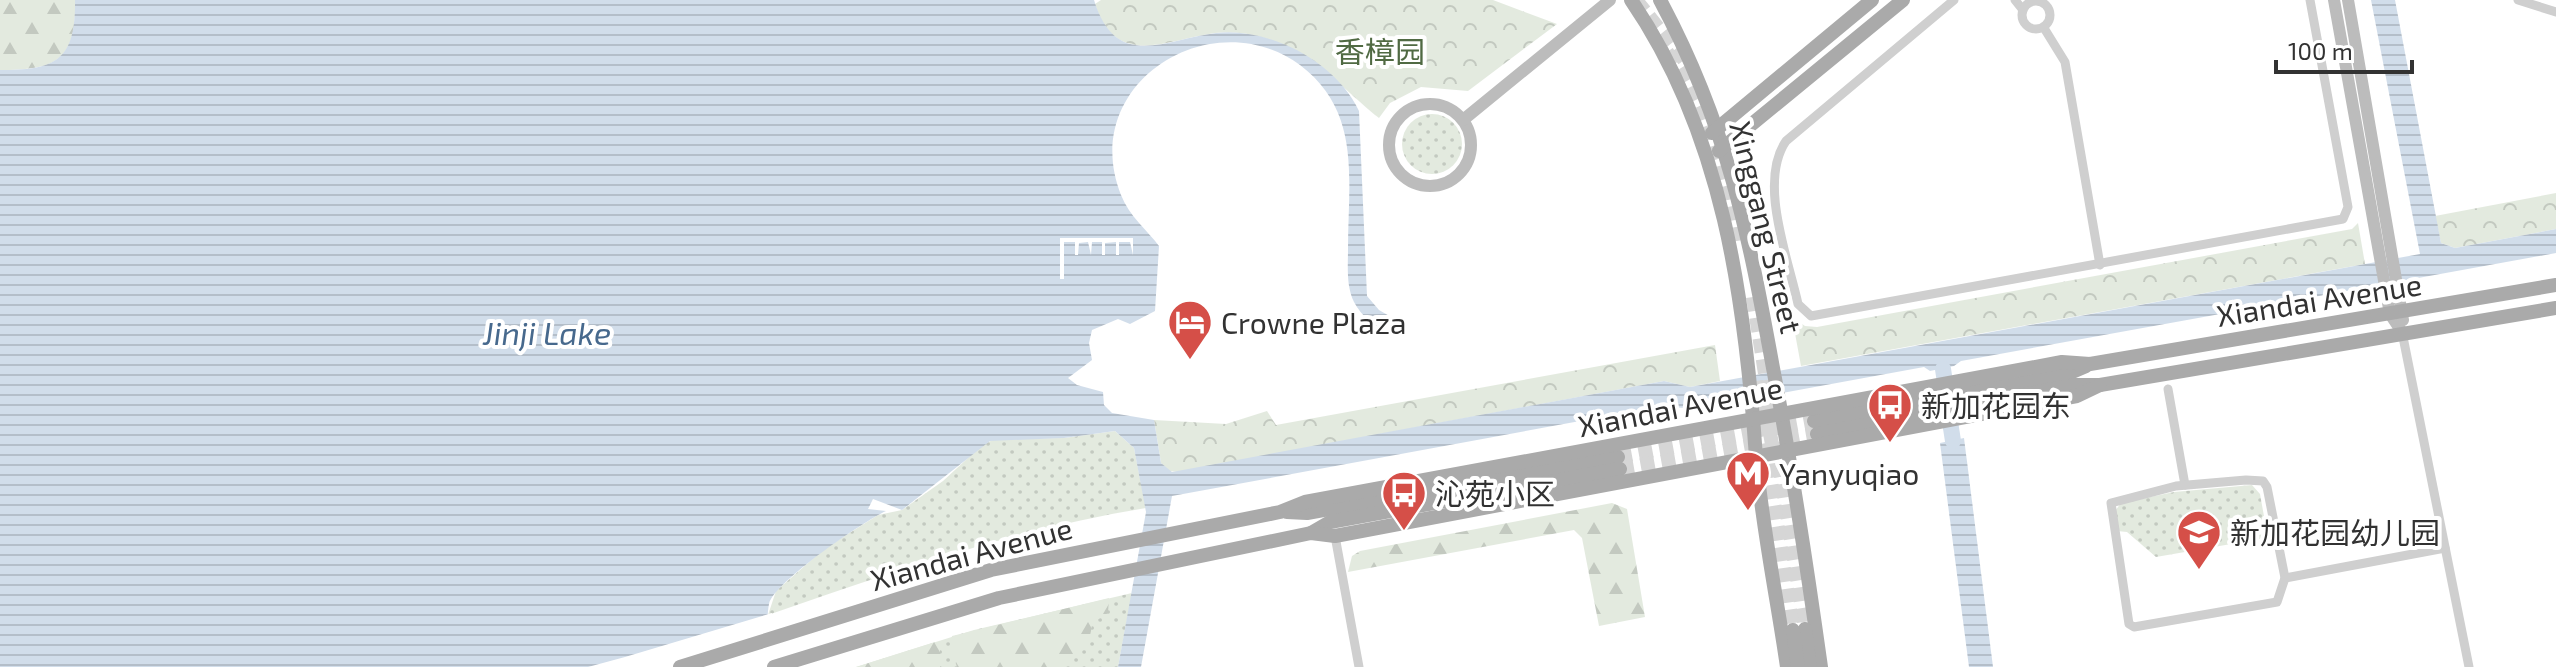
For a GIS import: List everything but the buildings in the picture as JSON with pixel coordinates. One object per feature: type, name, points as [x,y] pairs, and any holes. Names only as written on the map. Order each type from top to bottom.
[{"type":"main road","points":[[1463,120],[1610,0]]},
{"type":"main road","name":"Xinggang Street","points":[[1631,0],[1664,55],[1703,141],[1728,238],[1754,400],[1757,458],[1787,667]]},
{"type":"main road","name":"Xinggang Street","points":[[1660,0],[1684,45],[1718,127],[1742,209],[1784,413],[1821,667]]},
{"type":"main road","points":[[1703,141],[1872,0]]},
{"type":"main road","points":[[1709,158],[1903,0]]},
{"type":"main road","points":[[2334,0],[2385,287],[2402,332]]},
{"type":"main road","points":[[2348,0],[2399,284],[2397,313]]},
{"type":"main road","points":[[1433,104],[1455,112],[1463,120],[1471,149],[1457,175],[1430,186],[1410,181],[1395,167],[1388,148],[1389,136],[1396,121],[1410,109],[1433,104]]},
{"type":"main road","name":"Xiandai Avenue","points":[[680,667],[991,570],[1280,512],[1305,502],[2062,362],[2090,364],[2556,285]]},
{"type":"main road","name":"Xiandai Avenue","points":[[2090,364],[2065,375],[1816,428],[2075,385],[2100,385],[2556,308]]},
{"type":"main road","name":"Xiandai Avenue","points":[[774,667],[999,598],[1134,568],[1311,533],[1335,536],[1757,458],[2077,396],[2100,385]]},
{"type":"main road","name":"Xiandai Avenue","points":[[1280,512],[1307,513],[1619,463],[1330,522],[1311,533]]},
{"type":"main road","points":[[1798,667],[1799,630],[1810,667]]},
{"type":"street","points":[[1954,0],[1786,141],[1779,151],[1772,181],[1798,304],[1811,316],[1822,317],[2343,219],[2348,207],[2310,0]]},
{"type":"street","points":[[2015,0],[2023,10],[2027,26],[2035,30],[2044,28]]},
{"type":"street","points":[[2518,0],[2556,12]]},
{"type":"street","points":[[2023,10],[2036,1],[2051,13],[2044,28]]},
{"type":"street","points":[[2044,28],[2065,62],[2100,265]]},
{"type":"street","points":[[2402,332],[2469,667]]},
{"type":"street","points":[[2168,389],[2185,485]]},
{"type":"street","points":[[2263,481],[2285,578],[2277,602],[2134,627],[2129,624],[2111,503],[2185,485],[2263,481]]},
{"type":"street","points":[[1335,536],[1359,667]]},
{"type":"street","points":[[2285,578],[2445,548]]},
{"type":"green space","points":[[0,0],[75,0],[75,21],[66,49],[48,64],[0,70]]},
{"type":"green space","name":"香樟园","points":[[1101,0],[1493,0],[1557,24],[1468,91],[1421,87],[1390,103],[1379,118],[1326,72],[1281,44],[1252,35],[1227,32],[1162,44],[1130,44],[1116,37],[1104,24],[1095,4]]},
{"type":"green space","points":[[1432,114],[1453,123],[1462,144],[1453,165],[1432,174],[1411,165],[1402,144],[1411,123]]},
{"type":"green space","points":[[2556,193],[2556,229],[2455,248],[2441,243],[2435,216]]},
{"type":"green space","points":[[2358,223],[2365,264],[1801,366],[1792,317],[1805,326],[1817,327],[2352,229]]},
{"type":"green space","points":[[1715,345],[1720,381],[1690,387],[1664,381],[1178,472],[1169,471],[1161,463],[1154,420],[1226,424],[1267,411],[1276,425]]},
{"type":"green space","points":[[1115,431],[1134,448],[1146,508],[1002,540],[768,615],[776,591],[824,549],[878,515],[902,510],[943,481],[982,445],[995,439],[1064,438]]},
{"type":"green space","points":[[2252,485],[2260,494],[2269,544],[2260,539],[2156,557],[2127,532],[2117,531],[2115,511],[2121,503],[2174,492]]},
{"type":"green space","points":[[1612,503],[1627,509],[1645,617],[1599,626],[1582,538],[1574,530],[1348,572],[1352,556],[1360,551]]},
{"type":"green space","points":[[1132,593],[1118,667],[856,667],[974,630]]},
{"type":"green space","points":[[1109,598],[1108,613],[1092,623],[1086,646],[1064,664],[1056,667],[957,667],[950,646],[952,636]]},
{"type":"green space","points":[[935,642],[940,650],[940,667],[856,667]]},
{"type":"water","name":"Jinji Lake","points":[[75,0],[1094,0],[1104,22],[1115,36],[1129,44],[1161,44],[1216,33],[1258,36],[1279,42],[1299,51],[1335,77],[1359,111],[1367,296],[1379,310],[1398,321],[1387,337],[1361,312],[1351,296],[1347,148],[1334,104],[1320,84],[1300,65],[1265,47],[1228,42],[1193,48],[1161,64],[1135,88],[1118,119],[1112,155],[1124,203],[1159,246],[1155,311],[1130,324],[1118,319],[1092,330],[1089,343],[1092,360],[1068,378],[1077,385],[1103,392],[1104,405],[1112,413],[1154,420],[1161,463],[1172,472],[1664,381],[1690,387],[2420,254],[2371,0],[2395,0],[2441,243],[2455,248],[2556,229],[2556,253],[1961,361],[1954,366],[1930,371],[1924,367],[1695,409],[1662,406],[1172,496],[1141,667],[1118,667],[1146,512],[1134,448],[1115,431],[1064,438],[990,441],[902,510],[873,499],[868,509],[886,511],[802,568],[769,604],[773,667],[0,667],[0,70],[35,68],[58,58],[71,37]]},
{"type":"water","points":[[1964,438],[1993,667],[1969,667],[1940,443]]},
{"type":"pier","points":[[1060,238],[1133,238],[1133,255],[1130,242],[1119,242],[1119,255],[1116,255],[1116,242],[1105,243],[1105,255],[1102,255],[1102,242],[1092,242],[1091,255],[1088,242],[1079,243],[1078,255],[1075,255],[1075,242],[1064,242],[1064,279],[1060,279]]},
{"type":"pier","points":[[772,613],[777,667],[588,667],[625,657]]},
{"type":"waterway","points":[[1943,369],[1946,389]]},
{"type":"waterway","points":[[1949,415],[1953,441]]},
{"type":"tunnel","points":[[1636,0],[1684,60]]},
{"type":"tunnel","points":[[1667,52],[1694,97],[1713,144],[1735,245]]},
{"type":"tunnel","points":[[1753,297],[1805,629]]},
{"type":"tunnel","points":[[1756,381],[1793,630]]},
{"type":"tunnel","points":[[1618,457],[1814,421]]},
{"type":"tunnel","points":[[1620,469],[1817,434]]},
{"type":"place","name":"Crowne Plaza","points":[[1190,361]]},
{"type":"place","name":"新加花园东","points":[[1890,444]]},
{"type":"place","name":"Yanyuqiao","points":[[1748,512]]},
{"type":"place","name":"沁苑小区","points":[[1404,532]]},
{"type":"place","name":"新加花园幼儿园","points":[[2199,571]]}]
